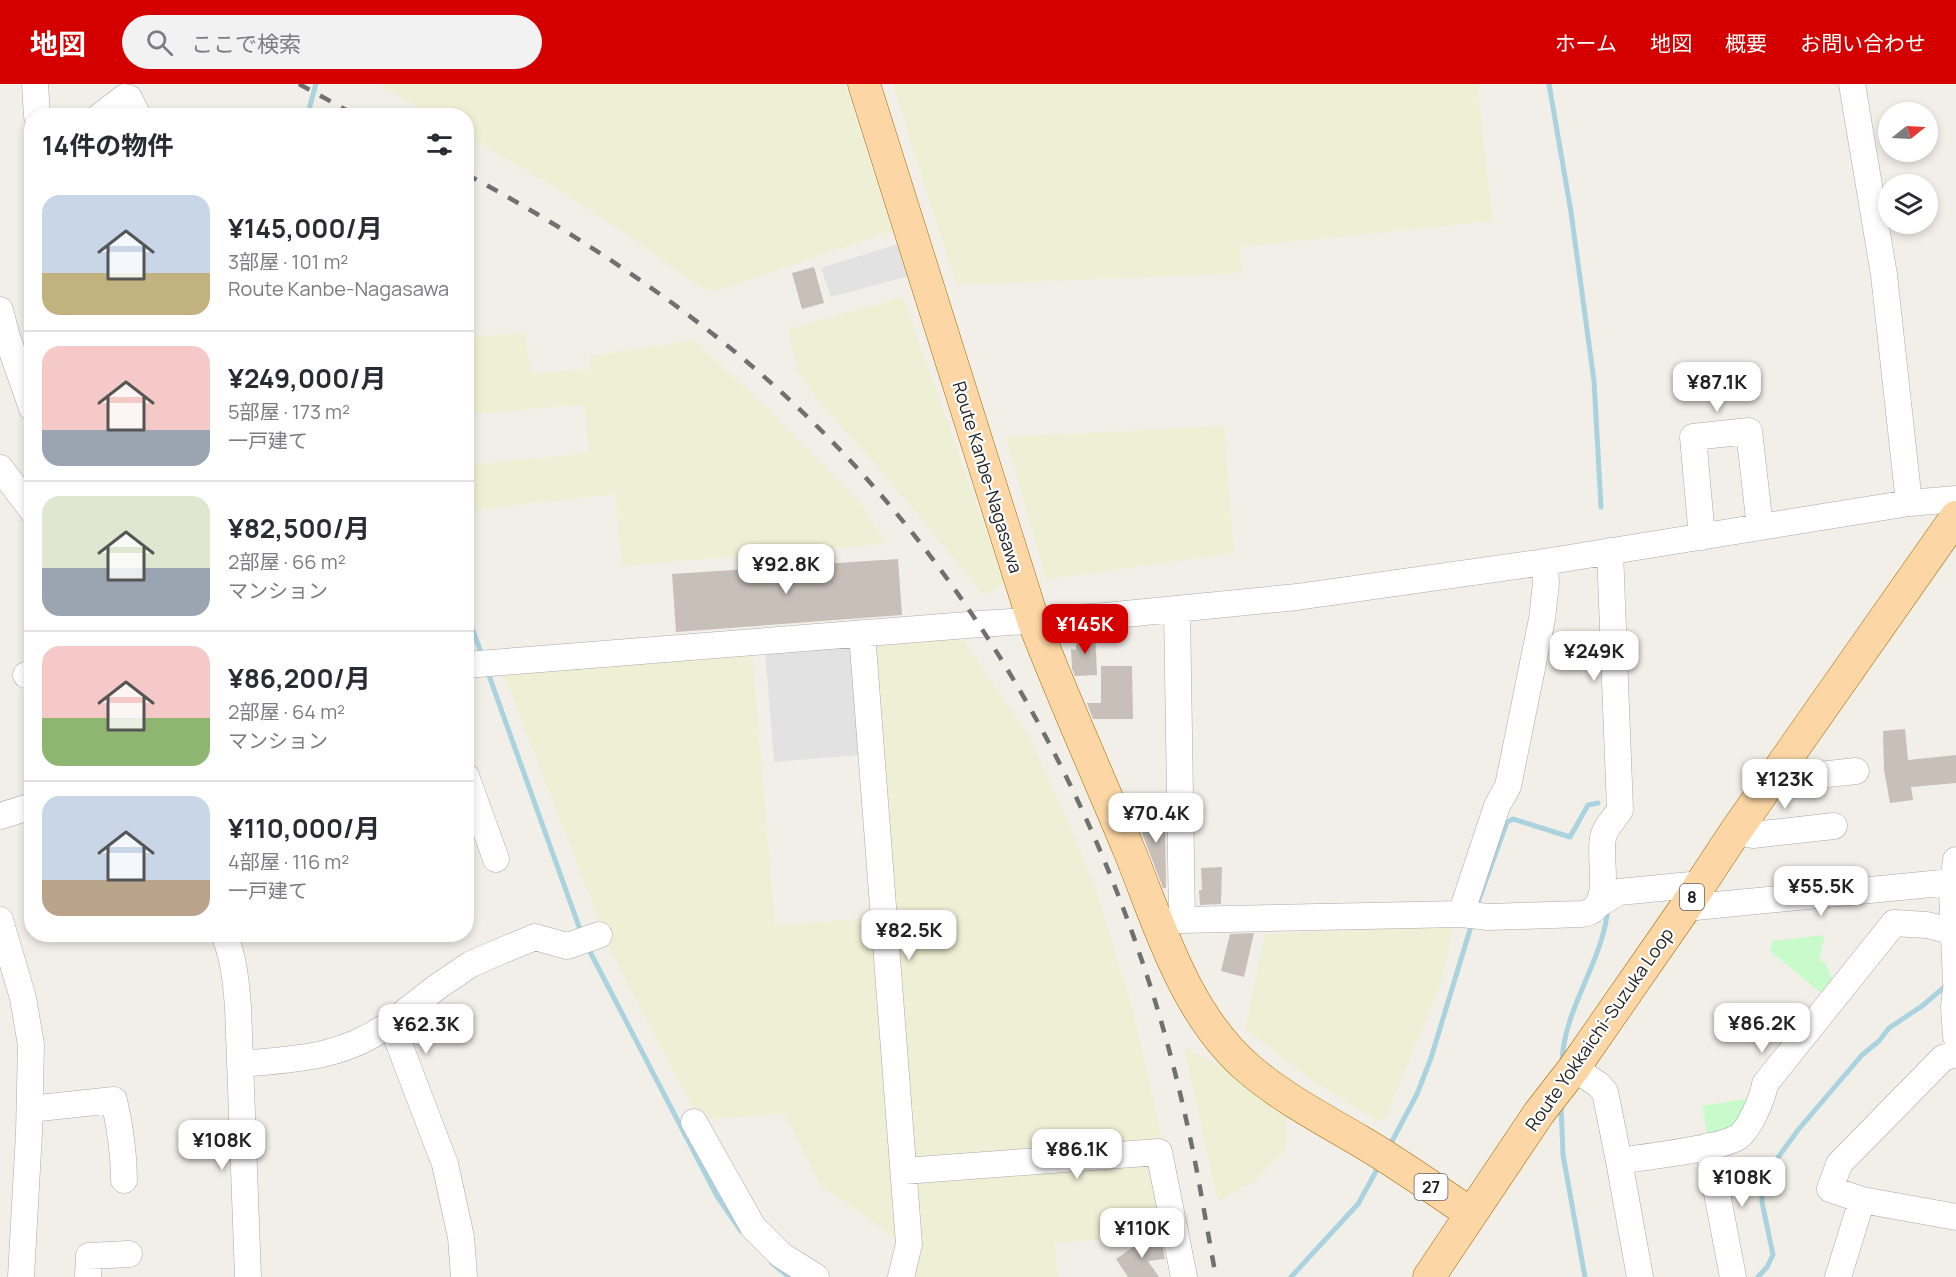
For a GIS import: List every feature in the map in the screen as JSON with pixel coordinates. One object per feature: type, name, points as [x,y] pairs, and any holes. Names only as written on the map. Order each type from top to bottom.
[{"type":"main road","name":"Route Kanbe-Nagasawa","points":[[864,84],[1033,620],[1059,688],[1129,850],[1169,921],[1191,994],[1207,1023],[1249,1070],[1280,1093],[1383,1155],[1470,1212]]},
{"type":"main road","name":"Route Yokkaichi-Suzuka Loop","points":[[1429,1277],[1470,1212],[1539,1113],[1574,1068],[1735,832],[1956,518]]},
{"type":"street","points":[[34,84],[36,108]]},
{"type":"street","points":[[1852,84],[1884,275],[1909,503]]},
{"type":"street","points":[[111,108],[125,97],[129,98],[134,108]]},
{"type":"street","points":[[0,310],[23,350]]},
{"type":"street","points":[[1702,537],[1693,437],[1749,431],[1760,527]]},
{"type":"street","points":[[0,468],[24,500]]},
{"type":"street","points":[[474,665],[1177,609],[1297,597],[1544,562],[1909,503],[1956,499]]},
{"type":"street","points":[[1610,551],[1620,810],[1603,837],[1604,865],[1601,898],[1955,884],[1954,1007],[1956,1036]]},
{"type":"street","points":[[1470,915],[1497,806],[1508,786],[1542,619],[1546,583],[1544,562]]},
{"type":"street","points":[[1177,609],[1169,921],[1582,914],[1590,913],[1606,899]]},
{"type":"street","points":[[862,633],[909,1244],[901,1277]]},
{"type":"street","points":[[1772,780],[1856,771]]},
{"type":"street","points":[[474,798],[496,859]]},
{"type":"street","points":[[0,816],[24,808]]},
{"type":"street","points":[[1735,832],[1754,836],[1834,826]]},
{"type":"street","points":[[0,920],[23,998],[31,1045],[21,1277]]},
{"type":"street","points":[[1618,1161],[1708,1146],[1739,1137],[1762,1101],[1765,1084],[1894,923],[1927,925],[1955,932]]},
{"type":"street","points":[[240,1064],[319,1055],[371,1037],[471,964],[535,937],[567,946],[599,935]]},
{"type":"street","points":[[227,942],[235,975],[248,1277]]},
{"type":"street","points":[[391,1023],[445,1164],[461,1237],[464,1277]]},
{"type":"street","points":[[1956,1054],[1943,1058],[1839,1164],[1830,1189],[1862,1200],[1956,1217]]},
{"type":"street","points":[[1574,1068],[1599,1085],[1605,1092],[1640,1277]]},
{"type":"street","points":[[30,1109],[114,1100],[124,1156],[124,1180]]},
{"type":"street","points":[[694,1122],[753,1227],[781,1255],[816,1277]]},
{"type":"street","points":[[1708,1146],[1733,1277]]},
{"type":"street","points":[[904,1172],[1160,1152],[1184,1277]]},
{"type":"street","points":[[1838,1277],[1862,1200]]},
{"type":"street","points":[[88,1277],[89,1256],[129,1254]]},
{"type":"green space","points":[[377,84],[845,84],[892,231],[716,291],[701,288],[622,231],[474,140],[474,108],[419,108]]},
{"type":"green space","points":[[893,84],[1477,84],[1493,221],[1240,247],[1242,273],[956,285]]},
{"type":"green space","points":[[903,297],[1004,582],[985,596],[877,466],[820,403],[798,373],[788,329]]},
{"type":"green space","points":[[525,333],[531,374],[590,369],[589,356],[693,340],[765,406],[862,505],[886,544],[622,566],[615,494],[474,510],[474,464],[589,453],[584,405],[474,413],[474,337]]},
{"type":"green space","points":[[1224,426],[1234,553],[1046,580],[1006,437]]},
{"type":"green space","points":[[960,635],[1028,734],[1067,819],[1097,893],[1134,1014],[1181,1235],[1055,1243],[1058,1277],[908,1277],[914,1255],[872,1221],[821,1186],[784,1113],[699,1120],[612,953],[503,673],[752,651],[775,926],[890,916],[875,642]]},
{"type":"green space","points":[[1454,926],[1440,986],[1384,1121],[1375,1119],[1311,1080],[1245,1029],[1265,934]]},
{"type":"green space","points":[[1825,935],[1819,961],[1825,962],[1834,983],[1826,997],[1770,951],[1772,941]]},
{"type":"green space","points":[[1184,1047],[1226,1069],[1287,1116],[1285,1150],[1255,1180],[1218,1202]]},
{"type":"green space","points":[[1756,1097],[1736,1127],[1708,1137],[1702,1106]]},
{"type":"shaded area","points":[[901,243],[909,276],[831,297],[821,268]]},
{"type":"shaded area","points":[[851,643],[859,755],[774,762],[765,650]]},
{"type":"building","points":[[814,267],[824,303],[802,309],[792,273]]},
{"type":"building","points":[[898,559],[902,615],[676,632],[672,574]]},
{"type":"building","points":[[1095,632],[1097,675],[1075,676],[1072,669],[1071,649],[1076,650],[1076,633]]},
{"type":"building","points":[[1101,666],[1132,666],[1133,719],[1093,719],[1087,703],[1101,703]]},
{"type":"building","points":[[1905,729],[1908,760],[1956,755],[1956,783],[1911,787],[1913,800],[1890,803],[1884,770],[1883,731]]},
{"type":"building","points":[[1165,817],[1166,888],[1163,888],[1143,836],[1142,818]]},
{"type":"building","points":[[1222,867],[1221,904],[1200,905],[1201,868]]},
{"type":"building","points":[[1254,933],[1244,977],[1221,971],[1230,934]]},
{"type":"building","points":[[1161,1240],[1165,1259],[1148,1261],[1159,1277],[1128,1277],[1116,1259],[1139,1243]]},
{"type":"waterway","points":[[309,108],[316,84]]},
{"type":"waterway","points":[[1549,84],[1571,212],[1594,381],[1601,507]]},
{"type":"waterway","points":[[474,634],[482,655]]},
{"type":"waterway","points":[[487,670],[582,935]]},
{"type":"waterway","points":[[1477,905],[1507,822],[1513,819],[1570,837],[1588,805],[1598,803]]},
{"type":"waterway","points":[[1562,1062],[1569,1022],[1599,947],[1608,908]]},
{"type":"waterway","points":[[1389,1147],[1417,1094],[1431,1058],[1472,923]]},
{"type":"waterway","points":[[587,946],[717,1196],[741,1231]]},
{"type":"waterway","points":[[1758,1277],[1767,1267],[1773,1255],[1762,1202],[1766,1174],[1798,1130],[1862,1055],[1879,1041],[1889,1028],[1922,1006],[1948,984]]},
{"type":"waterway","points":[[1561,1104],[1563,1155],[1585,1277]]},
{"type":"waterway","points":[[1291,1277],[1358,1204],[1379,1166]]},
{"type":"waterway","points":[[772,1263],[789,1277]]},
{"type":"railway","points":[[299,84],[342,108]]},
{"type":"railway","points":[[474,179],[605,256],[734,351],[803,413],[867,480],[926,551],[980,626],[1028,705],[1071,787],[1109,871],[1141,958],[1160,1018],[1181,1099],[1216,1277]]}]
